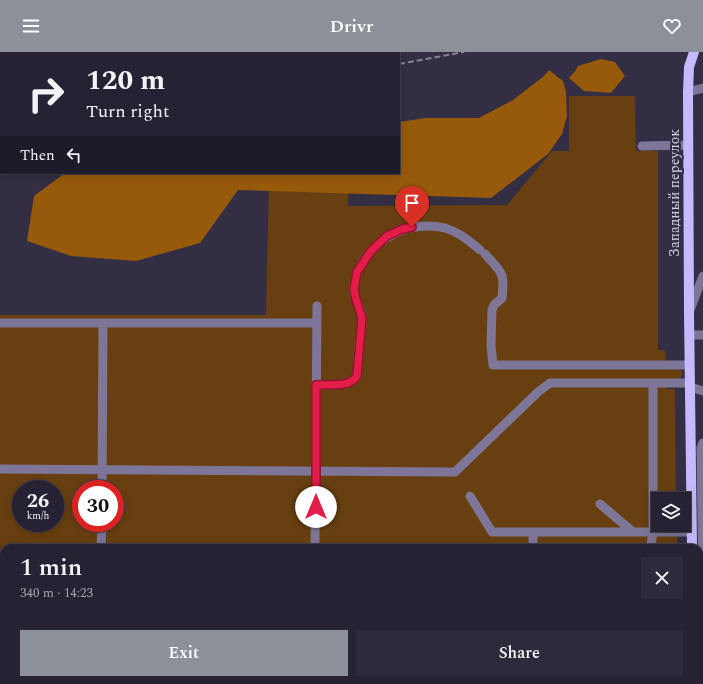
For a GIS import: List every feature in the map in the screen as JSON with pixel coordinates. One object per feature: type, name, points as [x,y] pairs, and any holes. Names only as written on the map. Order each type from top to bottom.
[{"type":"main road","name":"Западный переулок","points":[[691,492],[688,92],[689,67],[694,52]]},
{"type":"main road","name":"Западный переулок","points":[[691,532],[692,544]]},
{"type":"street","points":[[688,92],[703,88]]},
{"type":"street","points":[[642,146],[688,145]]},
{"type":"street","points":[[316,385],[352,383],[357,376],[362,318],[354,289],[357,272],[371,251],[387,236],[403,229],[422,226],[445,228],[462,236],[482,252],[502,272],[504,283],[502,298],[494,305],[492,310],[491,346],[493,365],[689,365]]},
{"type":"street","points":[[689,313],[702,280]]},
{"type":"street","points":[[316,544],[317,306]]},
{"type":"street","points":[[0,322],[317,323]]},
{"type":"street","points":[[102,480],[103,323]]},
{"type":"street","points":[[689,335],[703,335]]},
{"type":"street","points":[[0,469],[455,472],[538,392],[550,383],[653,383],[690,385],[703,391]]},
{"type":"street","points":[[653,383],[653,492]]},
{"type":"street","points":[[703,443],[703,544]]},
{"type":"street","points":[[470,496],[492,532],[651,532]]},
{"type":"street","points":[[600,504],[633,532]]},
{"type":"street","points":[[102,532],[102,544]]},
{"type":"street","points":[[533,532],[533,544]]},
{"type":"street","points":[[652,544],[653,532]]},
{"type":"street","points":[[703,578],[703,591]]},
{"type":"shaded area","points":[[601,59],[615,62],[625,76],[611,93],[584,91],[569,78],[578,66]]},
{"type":"shaded area","points":[[549,70],[563,81],[566,92],[567,116],[562,134],[548,154],[491,198],[238,190],[200,243],[136,261],[71,256],[27,241],[34,196],[64,174],[400,174],[400,122],[426,118],[479,118],[513,100],[544,76]]},
{"type":"shaded area","points":[[569,96],[635,96],[636,151],[658,151],[658,350],[665,350],[666,369],[679,369],[682,371],[682,376],[679,379],[666,379],[666,389],[675,389],[676,492],[651,492],[651,532],[677,532],[677,544],[0,544],[0,315],[266,315],[269,178],[348,179],[348,206],[507,205],[552,151],[569,151]]},
{"type":"railway","points":[[400,64],[464,52]]},
{"type":"route","points":[[316,507],[316,385],[352,383],[357,376],[362,318],[362,313],[359,308],[354,289],[357,272],[371,251],[387,236],[412,227]]}]
